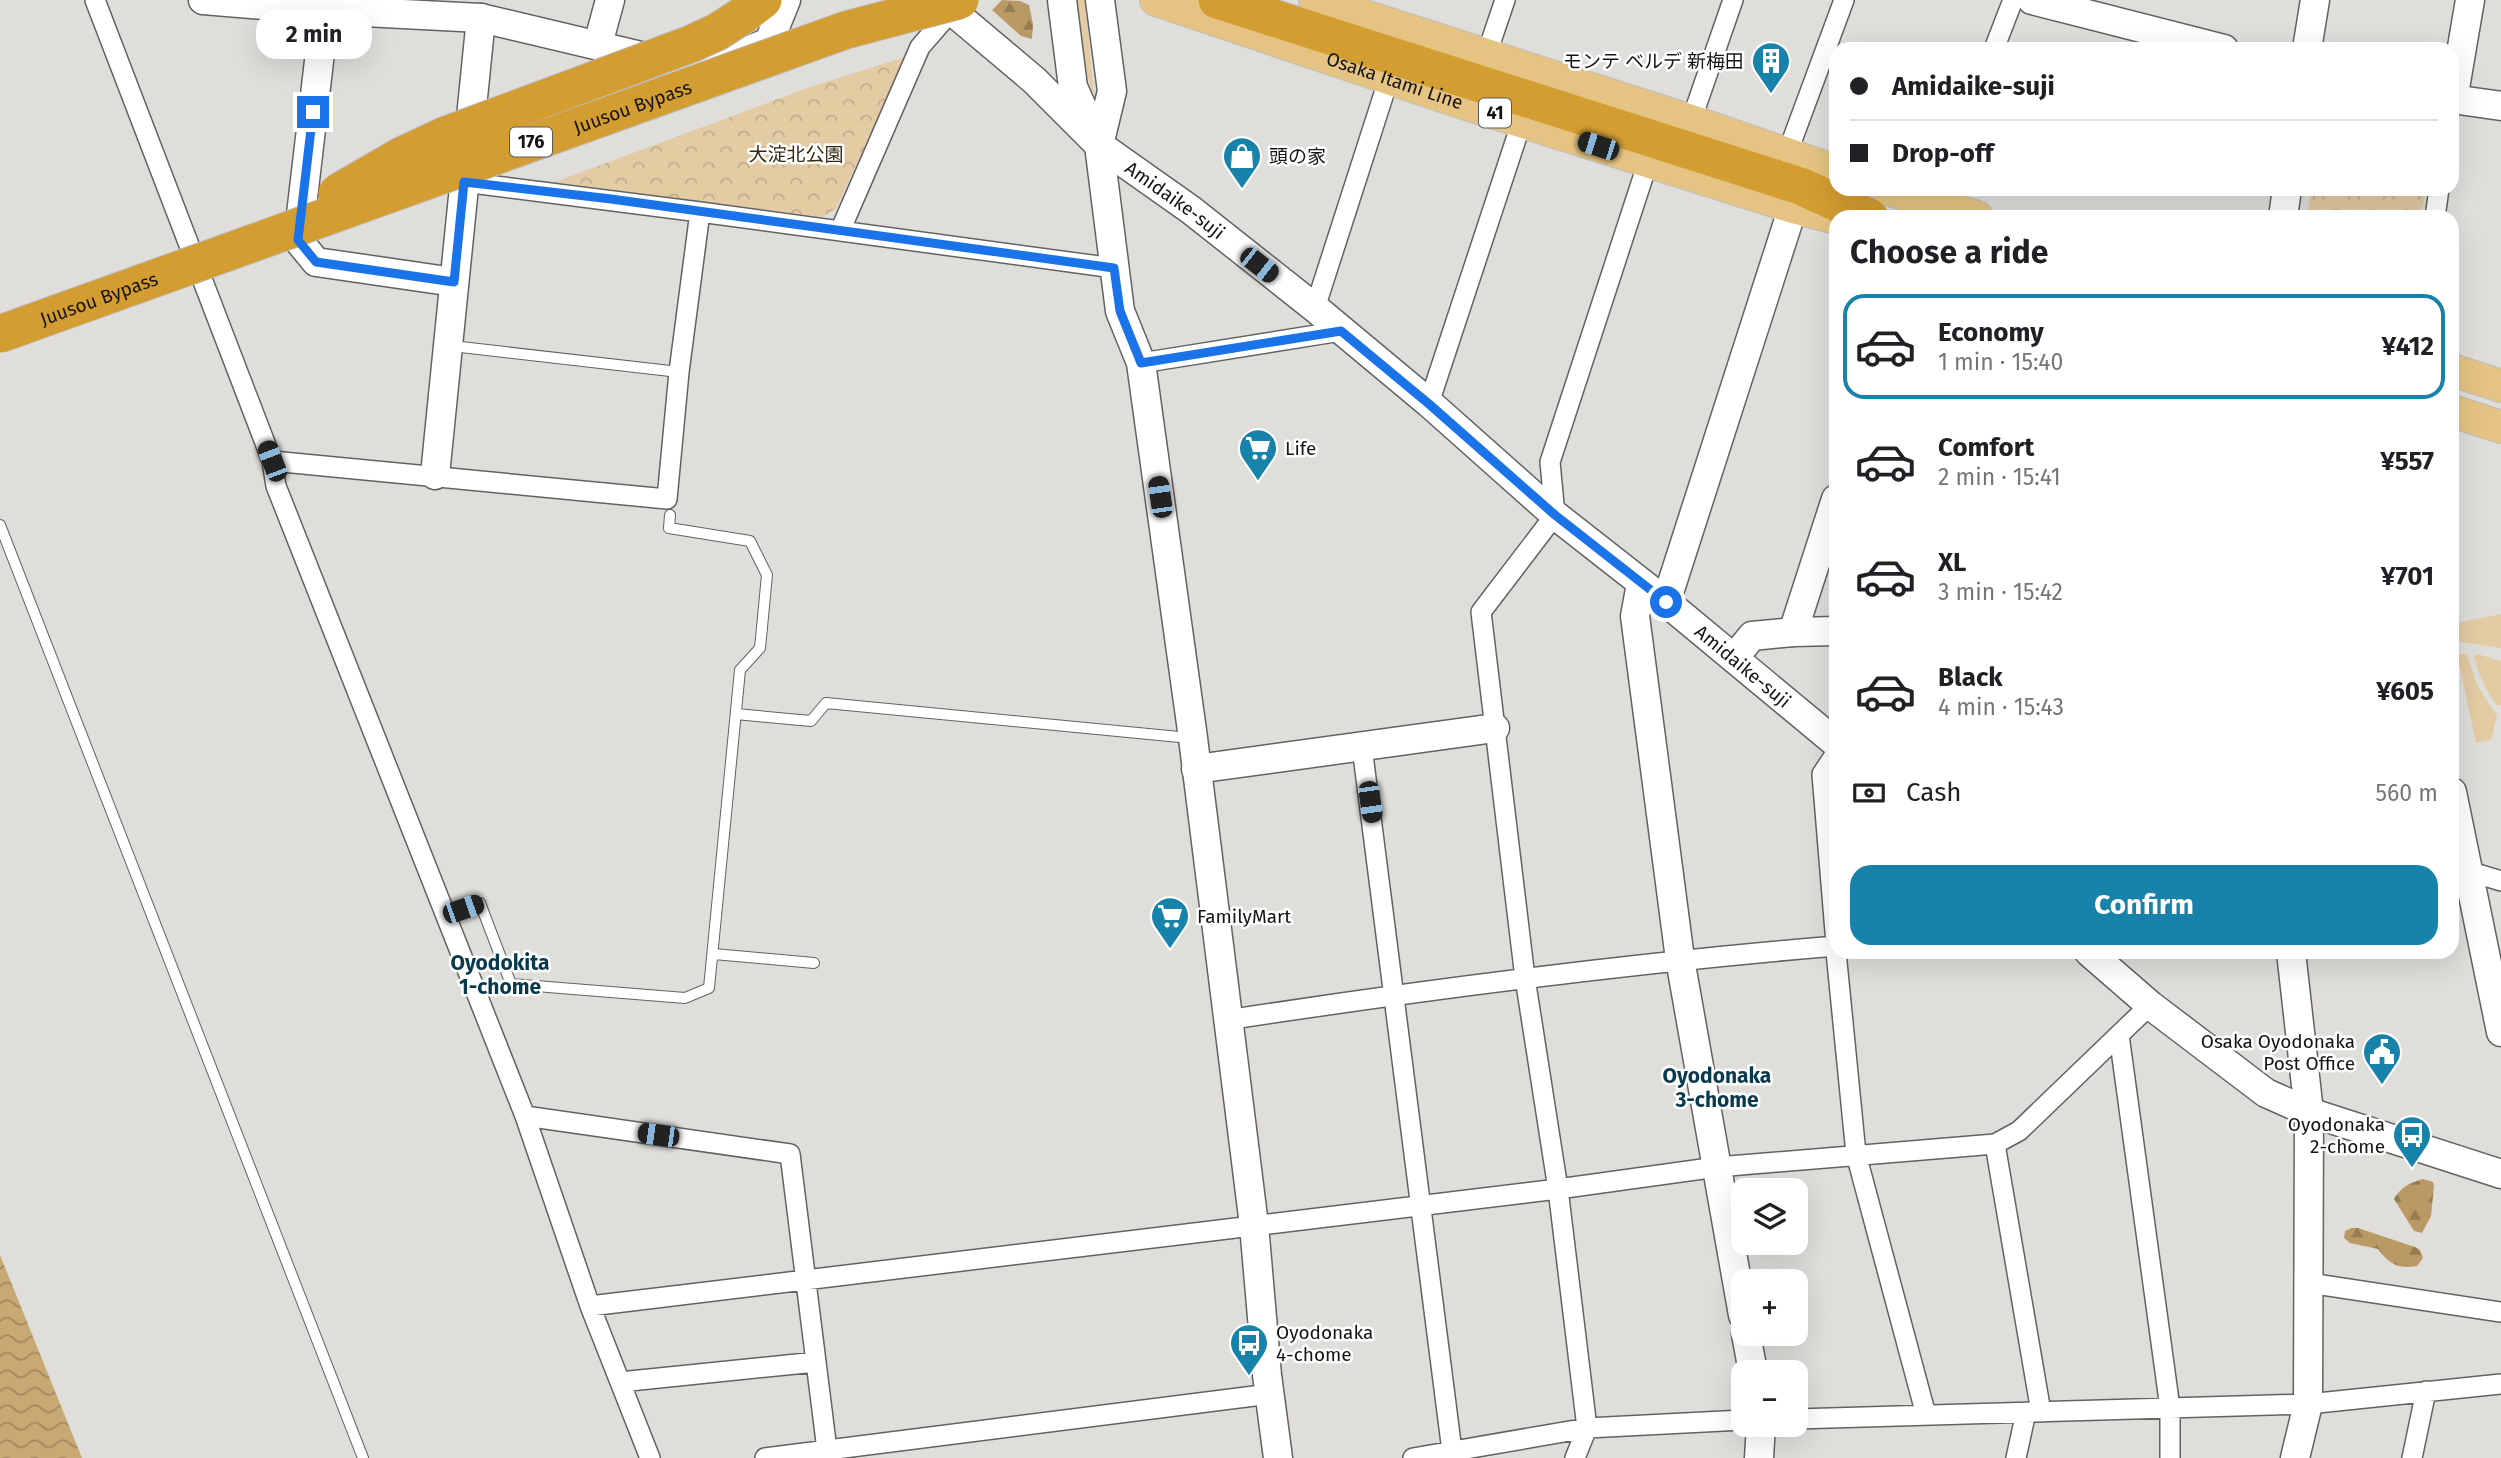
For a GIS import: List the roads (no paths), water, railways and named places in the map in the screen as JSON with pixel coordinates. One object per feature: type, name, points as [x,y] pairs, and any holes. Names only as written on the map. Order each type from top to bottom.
[{"type":"highway","name":"Juusou Bypass","points":[[0,334],[846,30],[905,0]]},
{"type":"highway","points":[[1217,0],[1800,186],[1853,210]]},
{"type":"highway","points":[[846,30],[950,3]]},
{"type":"highway","points":[[250,242],[401,156],[691,44],[717,32],[753,8]]},
{"type":"main road","name":"Osaka Itami Line","points":[[1156,0],[1648,162],[1829,216]]},
{"type":"main road","points":[[1315,0],[1350,5],[1486,56],[1692,121],[1829,169]]},
{"type":"main road","points":[[1911,196],[1955,210]]},
{"type":"main road","points":[[2459,372],[2501,386]]},
{"type":"main road","points":[[2459,413],[2501,427]]},
{"type":"street","points":[[95,0],[272,461],[276,485],[526,1116],[590,1306],[650,1458]]},
{"type":"street","points":[[204,0],[482,9],[598,44],[700,70],[769,42],[786,0]]},
{"type":"street","points":[[598,44],[610,0]]},
{"type":"street","points":[[1062,0],[1073,87],[1098,145],[1120,311],[1141,363],[1193,738],[1254,1225],[1269,1394],[1278,1458]]},
{"type":"street","points":[[1098,145],[1112,91],[1100,0]]},
{"type":"street","points":[[1486,56],[1505,0]]},
{"type":"street","points":[[1692,121],[1733,0]]},
{"type":"street","points":[[1787,154],[1844,0]]},
{"type":"street","points":[[1997,42],[2013,0]]},
{"type":"street","points":[[2032,0],[2197,42]]},
{"type":"street","points":[[2308,42],[2315,0]]},
{"type":"street","points":[[2459,62],[2470,0]]},
{"type":"street","points":[[840,231],[920,47],[950,3]]},
{"type":"street","name":"Amidaike-suji","points":[[950,3],[1034,80],[1098,145],[1191,210],[1315,309],[1429,404],[1555,515],[1666,602],[1829,737]]},
{"type":"street","points":[[325,5],[298,240],[316,262],[454,282]]},
{"type":"street","points":[[435,475],[482,9]]},
{"type":"street","points":[[1315,309],[1389,78]]},
{"type":"street","points":[[2459,103],[2501,106]]},
{"type":"street","points":[[1429,404],[1522,121]]},
{"type":"street","points":[[1575,1458],[1587,1428],[1558,1189],[1525,978],[1481,612],[1555,515],[1550,462],[1648,162]]},
{"type":"street","points":[[464,182],[1114,268]]},
{"type":"street","points":[[1666,602],[1793,207]]},
{"type":"street","points":[[272,461],[667,499],[679,372],[700,212]]},
{"type":"street","points":[[1141,363],[1341,331]]},
{"type":"street","points":[[1793,632],[1829,521]]},
{"type":"street","points":[[1641,584],[1636,616],[1680,959],[1735,1269]]},
{"type":"street","points":[[1734,658],[1752,636],[1829,631]]},
{"type":"street","points":[[1196,769],[1495,728]]},
{"type":"street","points":[[1363,747],[1452,1451]]},
{"type":"street","points":[[1829,764],[1822,774],[1829,860]]},
{"type":"street","points":[[2501,881],[2460,873],[2501,1032]]},
{"type":"street","points":[[1227,1020],[1395,994],[1680,959],[1829,946]]},
{"type":"street","points":[[1837,959],[1856,1154],[1926,1415]]},
{"type":"street","points":[[2101,959],[2150,1005],[2266,1093],[2309,1112],[2501,1174]]},
{"type":"street","points":[[2292,959],[2309,1112],[2308,1404],[2295,1458]]},
{"type":"street","points":[[590,1306],[1558,1189],[1717,1167],[1996,1144],[2019,1131],[2150,1005]]},
{"type":"street","points":[[2119,1035],[2170,1408],[2170,1458]]},
{"type":"street","points":[[526,1116],[790,1154],[827,1454]]},
{"type":"street","points":[[1996,1144],[2034,1412],[2016,1458]]},
{"type":"street","points":[[2309,1283],[2501,1312]]},
{"type":"street","points":[[620,1382],[816,1362]]},
{"type":"street","points":[[1808,1419],[2308,1404],[2501,1384]]},
{"type":"street","points":[[2412,1458],[2426,1391]]},
{"type":"street","points":[[765,1458],[827,1454],[1269,1394]]},
{"type":"street","points":[[1413,1458],[1587,1428],[1731,1421]]},
{"type":"street","points":[[1759,1458],[1760,1437]]},
{"type":"lane","points":[[448,346],[679,372]]},
{"type":"lane","points":[[446,915],[480,903],[511,984],[685,998],[709,988],[740,670],[760,648],[767,575],[750,541],[669,528],[670,514]]},
{"type":"lane","points":[[0,525],[363,1458]]},
{"type":"lane","points":[[736,714],[811,721],[826,703],[1193,738]]},
{"type":"lane","points":[[713,954],[814,963]]},
{"type":"water","points":[[0,1255],[82,1458],[0,1458]]},
{"type":"place","name":"モンテ ベルデ 新梅田","points":[[1771,95]]},
{"type":"place","name":"頭の家","points":[[1242,190]]},
{"type":"place","name":"Life","points":[[1258,482]]},
{"type":"place","name":"FamilyMart","points":[[1170,950]]},
{"type":"place","name":"Osaka Oyodonaka Post Office","points":[[2382,1086]]},
{"type":"place","name":"Oyodonaka 2-chome","points":[[2412,1169]]},
{"type":"place","name":"Oyodonaka 4-chome","points":[[1249,1377]]},
{"type":"district","name":"Oyodokita 1-chome","points":[[500,975]]},
{"type":"district","name":"Oyodonaka 3-chome","points":[[1717,1088]]},
{"type":"park label","name":"大淀北公園","points":[[796,154]]}]
